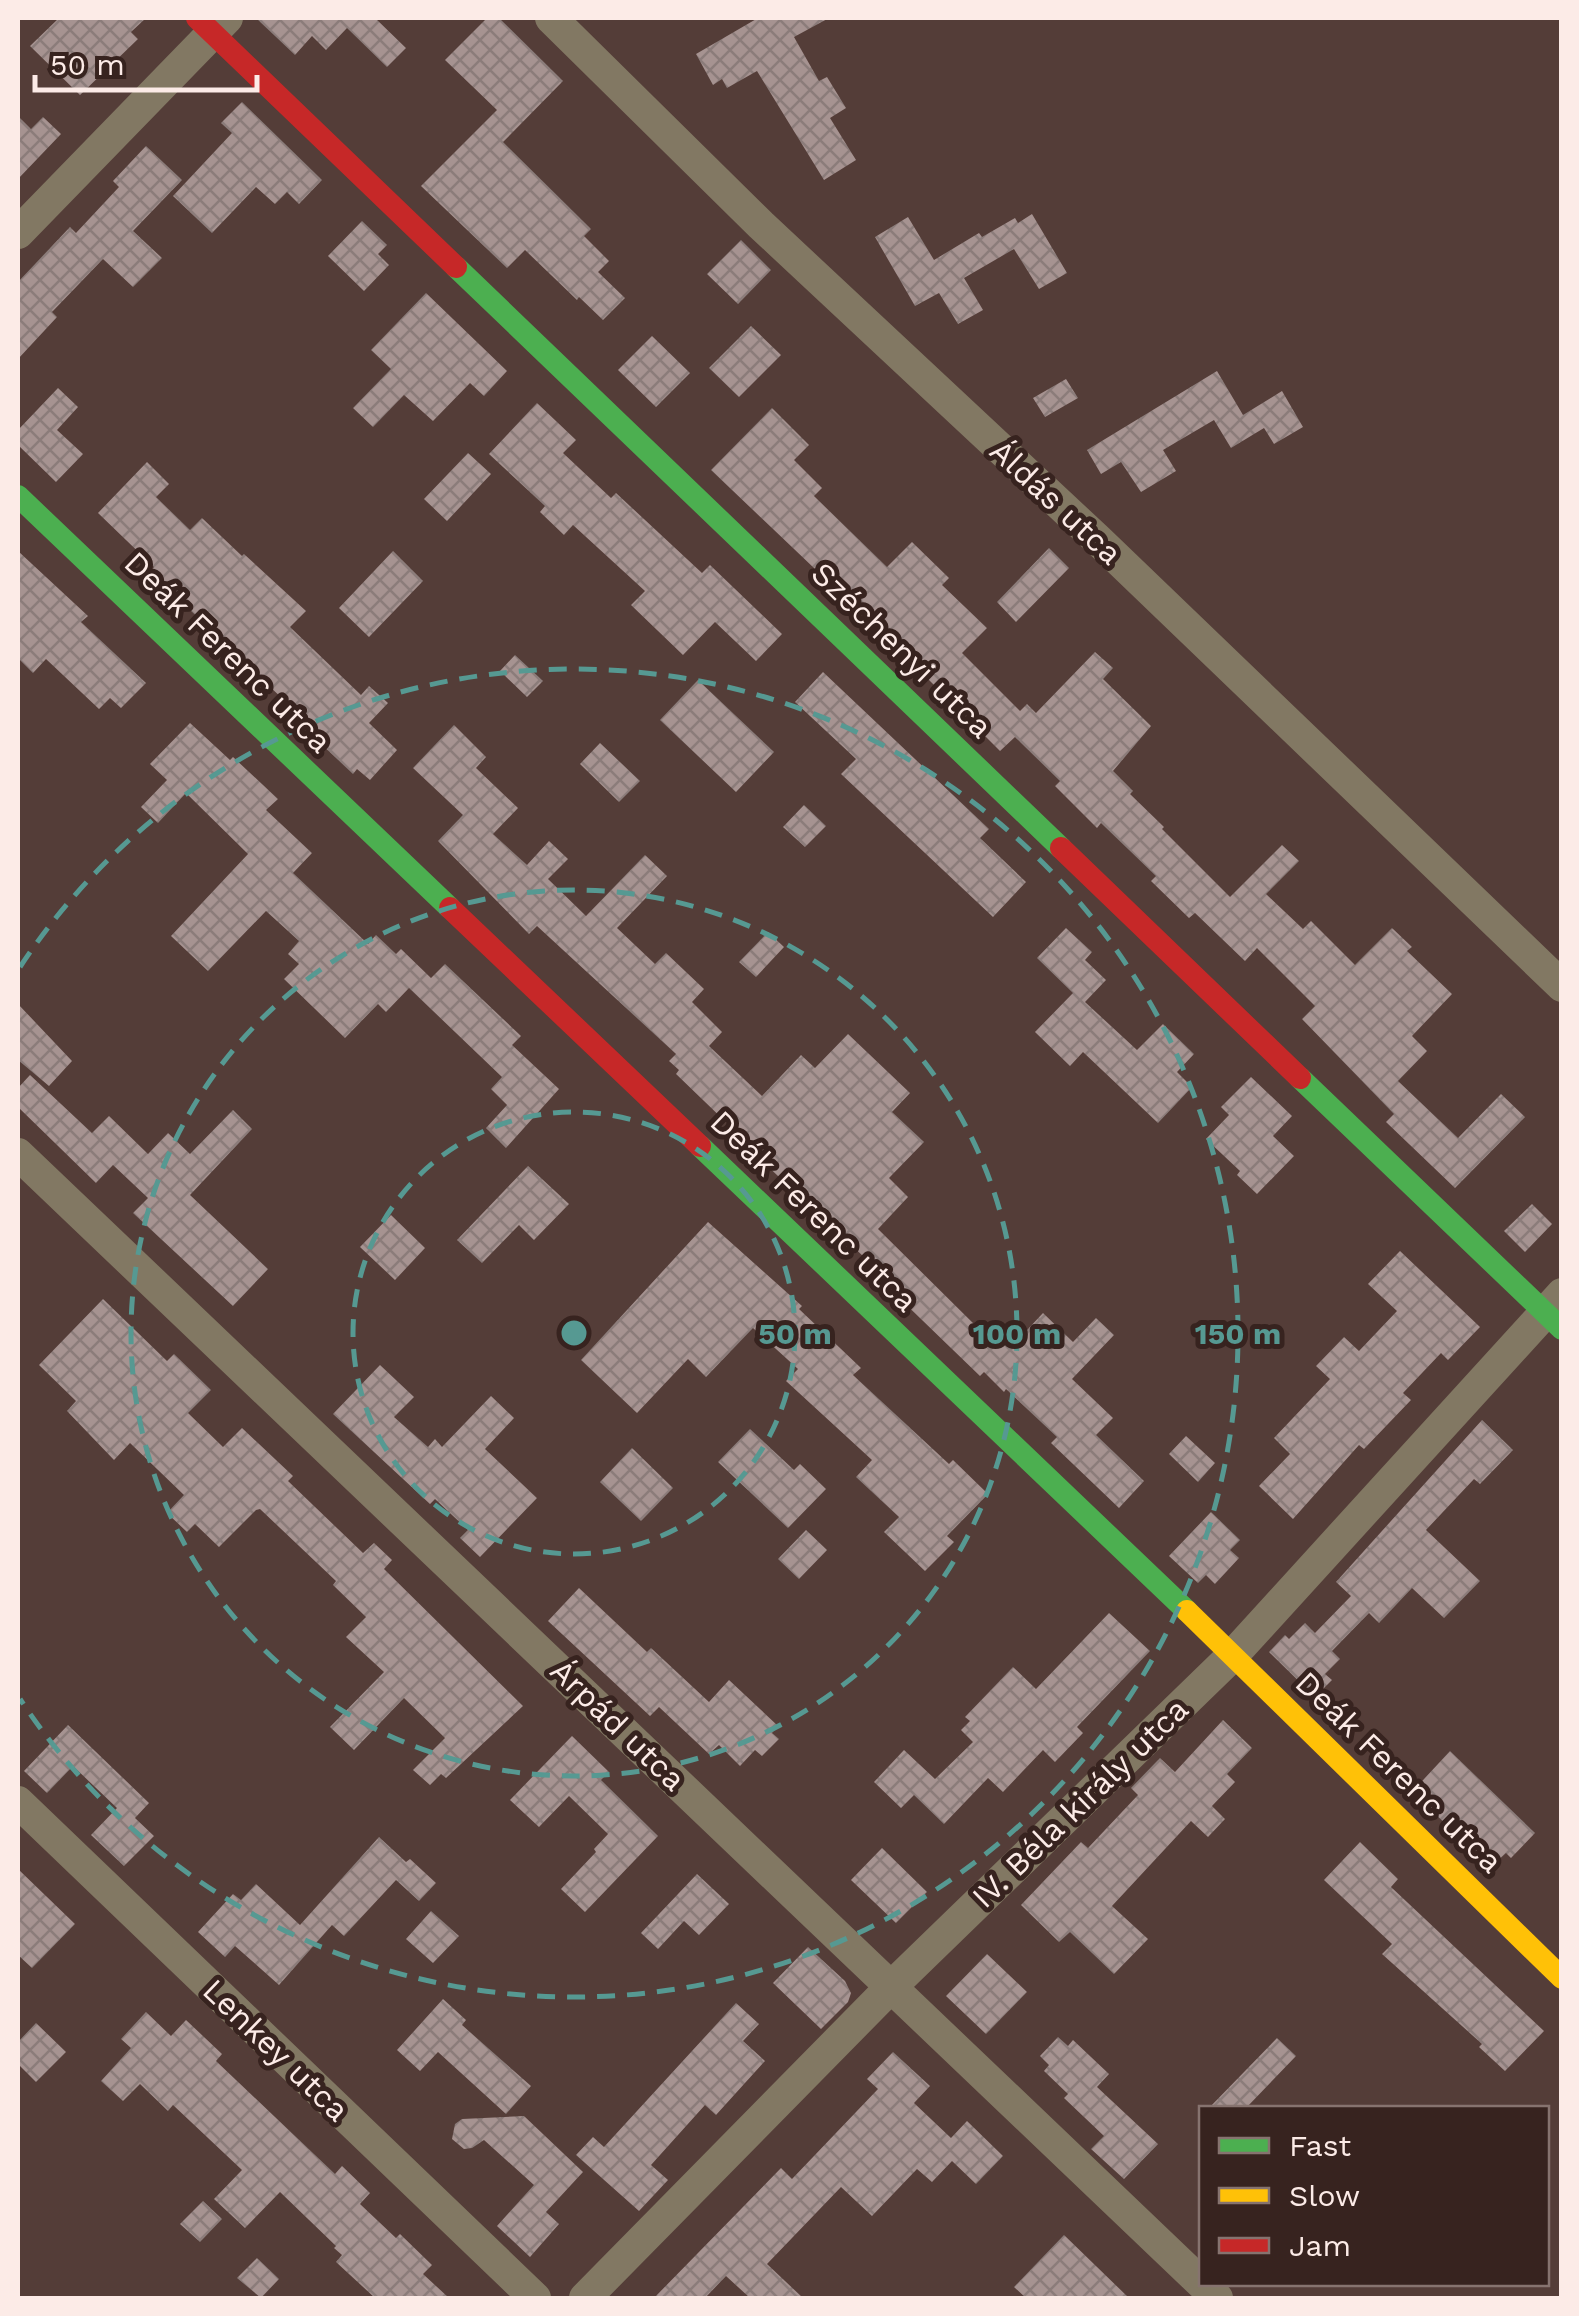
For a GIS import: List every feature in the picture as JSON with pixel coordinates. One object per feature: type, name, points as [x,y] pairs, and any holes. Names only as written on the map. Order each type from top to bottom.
[{"type":"street","name":"Áldás utca","points":[[551,18],[761,225],[1098,540],[1562,986]]},
{"type":"street","points":[[18,233],[212,22]]},
{"type":"street","name":"Széchenyi utca","points":[[212,22],[1556,1312]]},
{"type":"street","name":"Deák Ferenc utca","points":[[18,496],[1233,1656],[1562,1978]]},
{"type":"street","name":"Árpád utca","points":[[18,1154],[1199,2281]]},
{"type":"street","name":"IV. Béla király utca","points":[[584,2298],[892,1986],[1233,1656],[1556,1312]]},
{"type":"street","name":"Lenkey utca","points":[[18,1802],[534,2298]]},
{"type":"building","points":[[59,18],[146,18],[131,32],[138,39],[80,95],[30,46]]},
{"type":"building","points":[[256,18],[375,18],[406,48],[387,67],[347,28],[326,50],[312,36],[295,55]]},
{"type":"building","points":[[487,18],[499,18],[563,81],[503,142],[591,229],[584,236],[609,261],[598,272],[625,298],[603,320],[525,250],[507,268],[421,186],[497,110],[445,60]]},
{"type":"building","points":[[758,18],[829,18],[794,37],[819,81],[827,77],[846,108],[830,118],[856,160],[824,180],[757,71],[727,88],[722,79],[713,85],[696,54]]},
{"type":"building","points":[[242,102],[322,180],[299,204],[287,192],[275,204],[256,187],[212,233],[173,196],[232,133],[221,123]]},
{"type":"building","points":[[18,116],[31,129],[43,117],[61,134],[18,179]]},
{"type":"building","points":[[146,146],[182,180],[133,231],[162,258],[133,287],[103,259],[52,312],[57,317],[18,359],[18,282],[70,227],[76,233],[119,187],[113,181]]},
{"type":"building","points":[[1032,214],[1067,273],[1039,289],[1014,249],[964,278],[983,310],[958,324],[939,293],[915,306],[875,237],[908,217],[934,260],[979,233],[982,237],[1015,218],[1018,223]]},
{"type":"building","points":[[362,221],[387,245],[378,254],[389,265],[364,291],[328,256]]},
{"type":"building","points":[[741,240],[771,270],[738,304],[707,274]]},
{"type":"building","points":[[426,293],[507,371],[484,396],[470,383],[433,421],[404,395],[373,427],[353,408],[391,369],[371,350]]},
{"type":"building","points":[[751,326],[781,355],[739,397],[709,368]]},
{"type":"building","points":[[652,336],[690,373],[656,407],[618,370]]},
{"type":"building","points":[[1217,371],[1243,415],[1282,391],[1303,427],[1274,444],[1264,428],[1231,448],[1214,420],[1163,450],[1176,471],[1141,492],[1121,462],[1101,474],[1087,450]]},
{"type":"building","points":[[1066,379],[1078,398],[1045,417],[1033,398]]},
{"type":"building","points":[[58,388],[78,407],[57,430],[83,454],[56,482],[18,445],[18,430]]},
{"type":"building","points":[[537,403],[576,440],[563,453],[611,498],[616,493],[702,573],[710,565],[782,634],[756,661],[715,622],[683,655],[631,605],[645,591],[573,525],[564,535],[540,512],[545,506],[489,454]]},
{"type":"building","points":[[772,408],[809,445],[794,460],[822,488],[814,496],[887,567],[912,542],[949,578],[942,585],[987,628],[962,653],[1020,711],[1027,704],[1036,713],[1095,652],[1113,668],[1103,679],[1151,726],[1113,771],[1162,829],[1230,897],[1282,845],[1299,861],[1266,894],[1303,929],[1311,921],[1355,965],[1392,928],[1412,947],[1407,951],[1452,994],[1412,1036],[1427,1051],[1398,1081],[1458,1138],[1501,1094],[1525,1117],[1455,1188],[1386,1122],[1394,1114],[1302,1019],[1315,1006],[1257,948],[1245,961],[1195,913],[1189,918],[1151,881],[1156,876],[1101,823],[1097,828],[1055,786],[1060,781],[1015,737],[1000,751],[711,470]]},
{"type":"building","points":[[468,453],[491,474],[447,521],[424,499]]},
{"type":"building","points":[[147,462],[169,484],[156,497],[190,530],[202,518],[244,554],[306,611],[290,627],[361,695],[369,686],[388,703],[369,723],[397,750],[370,780],[357,769],[353,774],[317,740],[322,736],[251,669],[245,674],[225,654],[231,648],[149,572],[154,567],[98,513]]},
{"type":"building","points":[[1049,548],[1069,568],[1016,622],[997,602]]},
{"type":"building","points":[[18,551],[88,616],[81,622],[146,683],[121,708],[110,698],[99,709],[46,659],[33,673],[18,658]]},
{"type":"building","points":[[393,551],[423,581],[369,637],[339,608]]},
{"type":"building","points":[[515,655],[543,681],[527,697],[500,671]]},
{"type":"building","points":[[823,672],[989,829],[980,838],[1026,882],[993,917],[841,774],[856,759],[795,702]]},
{"type":"building","points":[[698,680],[774,752],[736,792],[660,720]]},
{"type":"building","points":[[190,723],[278,799],[266,810],[312,853],[293,873],[368,944],[376,935],[396,954],[401,949],[431,978],[445,964],[521,1036],[512,1045],[559,1089],[506,1148],[486,1128],[507,1105],[491,1089],[502,1077],[409,988],[386,1012],[378,1004],[345,1038],[284,979],[299,964],[288,954],[299,941],[266,911],[208,971],[171,936],[248,854],[186,793],[158,823],[141,807],[167,780],[150,764]]},
{"type":"building","points":[[454,725],[486,757],[476,768],[518,808],[493,834],[527,865],[549,841],[568,859],[548,879],[586,916],[645,855],[667,876],[617,928],[655,964],[666,953],[704,989],[692,1002],[722,1032],[709,1046],[762,1096],[801,1055],[815,1068],[848,1034],[910,1093],[892,1112],[924,1142],[889,1178],[908,1197],[878,1229],[979,1329],[984,1324],[1010,1348],[1043,1313],[1073,1342],[1096,1318],[1114,1335],[1072,1379],[1113,1418],[1096,1435],[1144,1481],[1119,1508],[1051,1443],[1057,1437],[1006,1389],[1004,1392],[984,1372],[980,1376],[894,1293],[898,1289],[729,1130],[731,1127],[676,1074],[679,1070],[669,1061],[676,1054],[537,926],[529,934],[438,841],[463,815],[413,768]]},
{"type":"building","points":[[600,743],[640,781],[619,802],[580,764]]},
{"type":"building","points":[[804,805],[826,826],[805,847],[783,827]]},
{"type":"building","points":[[1066,928],[1092,952],[1085,960],[1106,980],[1085,1002],[1137,1050],[1163,1024],[1194,1054],[1177,1072],[1192,1087],[1158,1123],[1083,1052],[1070,1066],[1035,1032],[1073,993],[1037,958]]},
{"type":"building","points":[[768,932],[784,947],[756,977],[739,962]]},
{"type":"building","points":[[18,1004],[72,1061],[49,1086],[18,1060]]},
{"type":"building","points":[[30,1075],[92,1133],[109,1116],[148,1154],[168,1133],[190,1154],[233,1110],[252,1129],[190,1195],[268,1269],[233,1306],[133,1213],[148,1198],[113,1165],[96,1183],[18,1107],[18,1088]]},
{"type":"building","points":[[1251,1077],[1292,1116],[1273,1136],[1294,1156],[1257,1194],[1237,1175],[1240,1171],[1206,1139],[1229,1115],[1221,1107]]},
{"type":"building","points":[[528,1166],[569,1204],[534,1240],[519,1225],[482,1263],[457,1240]]},
{"type":"building","points":[[1532,1204],[1552,1224],[1525,1252],[1504,1231]]},
{"type":"building","points":[[391,1215],[425,1248],[395,1280],[360,1247]]},
{"type":"building","points":[[708,1222],[802,1306],[799,1309],[861,1368],[853,1375],[949,1464],[953,1460],[988,1494],[947,1536],[954,1542],[925,1571],[884,1532],[899,1517],[856,1477],[872,1460],[786,1381],[798,1369],[753,1328],[706,1377],[688,1359],[637,1413],[581,1360]]},
{"type":"building","points":[[1400,1251],[1480,1327],[1448,1360],[1441,1353],[1403,1393],[1411,1400],[1364,1449],[1359,1445],[1293,1519],[1259,1486],[1290,1454],[1274,1438],[1330,1379],[1316,1366],[1344,1337],[1359,1351],[1397,1311],[1368,1284]]},
{"type":"building","points":[[103,1299],[167,1361],[174,1354],[211,1390],[188,1413],[223,1447],[242,1428],[293,1476],[288,1481],[363,1553],[374,1543],[392,1560],[384,1569],[523,1706],[446,1778],[441,1774],[430,1785],[413,1770],[445,1738],[404,1698],[354,1750],[330,1727],[384,1672],[346,1637],[366,1617],[333,1585],[336,1581],[260,1509],[219,1547],[195,1524],[187,1532],[167,1513],[184,1495],[130,1443],[114,1460],[67,1411],[76,1401],[39,1365]]},
{"type":"building","points":[[380,1365],[414,1397],[394,1417],[428,1447],[435,1439],[442,1447],[491,1396],[514,1418],[485,1449],[537,1498],[480,1557],[460,1538],[468,1530],[435,1499],[430,1504],[333,1414]]},
{"type":"building","points":[[1482,1420],[1513,1450],[1480,1484],[1474,1479],[1426,1530],[1480,1581],[1444,1618],[1412,1588],[1379,1623],[1369,1613],[1332,1651],[1340,1659],[1325,1674],[1332,1680],[1315,1697],[1269,1652],[1285,1635],[1289,1639],[1305,1623],[1315,1633],[1351,1596],[1336,1582]]},
{"type":"building","points":[[750,1429],[794,1470],[800,1464],[826,1489],[788,1528],[718,1462]]},
{"type":"building","points":[[1186,1436],[1215,1463],[1198,1482],[1169,1454]]},
{"type":"building","points":[[632,1448],[673,1488],[641,1521],[600,1482]]},
{"type":"building","points":[[1211,1512],[1240,1540],[1230,1550],[1239,1558],[1215,1584],[1206,1575],[1198,1583],[1169,1556]]},
{"type":"building","points":[[806,1530],[827,1550],[799,1579],[778,1559]]},
{"type":"building","points":[[579,1588],[647,1652],[651,1648],[709,1702],[729,1680],[778,1726],[772,1733],[779,1739],[762,1756],[755,1750],[740,1766],[719,1745],[709,1754],[659,1707],[650,1716],[548,1621]]},
{"type":"building","points":[[1109,1613],[1150,1651],[1077,1727],[1083,1733],[1055,1762],[1043,1750],[1003,1792],[988,1778],[944,1824],[914,1795],[901,1808],[874,1782],[904,1750],[935,1779],[973,1742],[961,1730],[970,1721],[965,1717],[1013,1667],[1036,1689]]},
{"type":"building","points":[[1223,1720],[1252,1748],[1227,1774],[1235,1782],[1212,1806],[1225,1819],[1208,1837],[1191,1821],[1112,1906],[1148,1939],[1114,1974],[1070,1932],[1059,1942],[1021,1905],[1081,1842],[1088,1848],[1138,1795],[1131,1788],[1160,1758],[1175,1772]]},
{"type":"building","points":[[68,1725],[149,1803],[135,1818],[154,1836],[124,1866],[91,1835],[117,1808],[73,1766],[47,1793],[24,1771]]},
{"type":"building","points":[[572,1736],[609,1772],[601,1780],[658,1836],[585,1912],[561,1889],[608,1834],[569,1796],[539,1827],[510,1800]]},
{"type":"building","points":[[1450,1751],[1535,1833],[1511,1858],[1506,1853],[1491,1867],[1412,1792]]},
{"type":"building","points":[[379,1837],[436,1883],[419,1901],[396,1880],[344,1936],[332,1925],[279,1985],[235,1946],[225,1957],[198,1932],[233,1894],[241,1900],[256,1884],[300,1925]]},
{"type":"building","points":[[1360,1842],[1398,1879],[1391,1887],[1544,2031],[1505,2071],[1479,2047],[1482,2044],[1382,1954],[1392,1944],[1324,1880]]},
{"type":"building","points":[[882,1848],[927,1892],[896,1923],[851,1880]]},
{"type":"building","points":[[18,1869],[75,1924],[32,1968],[18,1955]]},
{"type":"building","points":[[697,1874],[729,1904],[699,1935],[684,1921],[658,1949],[641,1933]]},
{"type":"building","points":[[431,1911],[459,1936],[433,1963],[406,1939]]},
{"type":"building","points":[[808,1947],[845,1981],[851,1993],[848,2002],[821,2029],[773,1983]]},
{"type":"building","points":[[987,1954],[1027,1992],[986,2034],[946,1996]]},
{"type":"building","points":[[443,1999],[466,2020],[462,2025],[531,2086],[506,2114],[438,2052],[420,2071],[397,2050]]},
{"type":"building","points":[[736,2003],[759,2024],[743,2041],[765,2061],[716,2115],[705,2105],[651,2165],[668,2180],[639,2211],[576,2155],[593,2137],[604,2147]]},
{"type":"building","points":[[146,2012],[171,2036],[186,2020],[222,2054],[216,2061],[335,2174],[342,2166],[370,2193],[360,2204],[432,2265],[423,2274],[449,2298],[375,2298],[336,2262],[342,2255],[336,2246],[280,2192],[245,2228],[214,2199],[242,2170],[173,2105],[168,2111],[140,2084],[123,2101],[101,2081],[131,2048],[121,2039]]},
{"type":"building","points":[[36,2023],[66,2052],[36,2082],[18,2064],[18,2042]]},
{"type":"building","points":[[1058,2037],[1068,2046],[1073,2040],[1109,2074],[1097,2087],[1158,2144],[1124,2179],[1091,2149],[1104,2136],[1064,2098],[1068,2094],[1044,2071],[1049,2065],[1040,2056]]},
{"type":"building","points":[[1277,2038],[1296,2056],[1248,2106],[1211,2106]]},
{"type":"building","points":[[893,2052],[930,2086],[914,2103],[951,2138],[967,2121],[1003,2156],[976,2184],[952,2161],[932,2182],[917,2169],[872,2216],[841,2187],[767,2264],[803,2298],[750,2298],[726,2276],[705,2298],[654,2298],[781,2168],[792,2179],[878,2089],[867,2079]]},
{"type":"building","points":[[524,2116],[583,2172],[546,2212],[559,2224],[530,2257],[497,2226],[534,2185],[484,2140],[464,2149],[452,2139],[455,2124],[462,2119]]},
{"type":"building","points":[[203,2201],[222,2219],[200,2242],[180,2224]]},
{"type":"building","points":[[1064,2235],[1129,2298],[1026,2298],[1014,2287]]},
{"type":"building","points":[[257,2258],[279,2279],[261,2298],[237,2278]]},
{"type":"traffic: fast","points":[[456,267],[1061,848]]},
{"type":"traffic: fast","points":[[18,496],[450,908]]},
{"type":"traffic: fast","points":[[1300,1078],[1562,1329]]},
{"type":"traffic: fast","points":[[700,1146],[1187,1611]]},
{"type":"traffic: slow","points":[[1187,1611],[1562,1978]]},
{"type":"traffic: jam","points":[[197,18],[456,267]]},
{"type":"traffic: jam","points":[[1061,848],[1300,1078]]},
{"type":"traffic: jam","points":[[450,908],[700,1146]]}]
